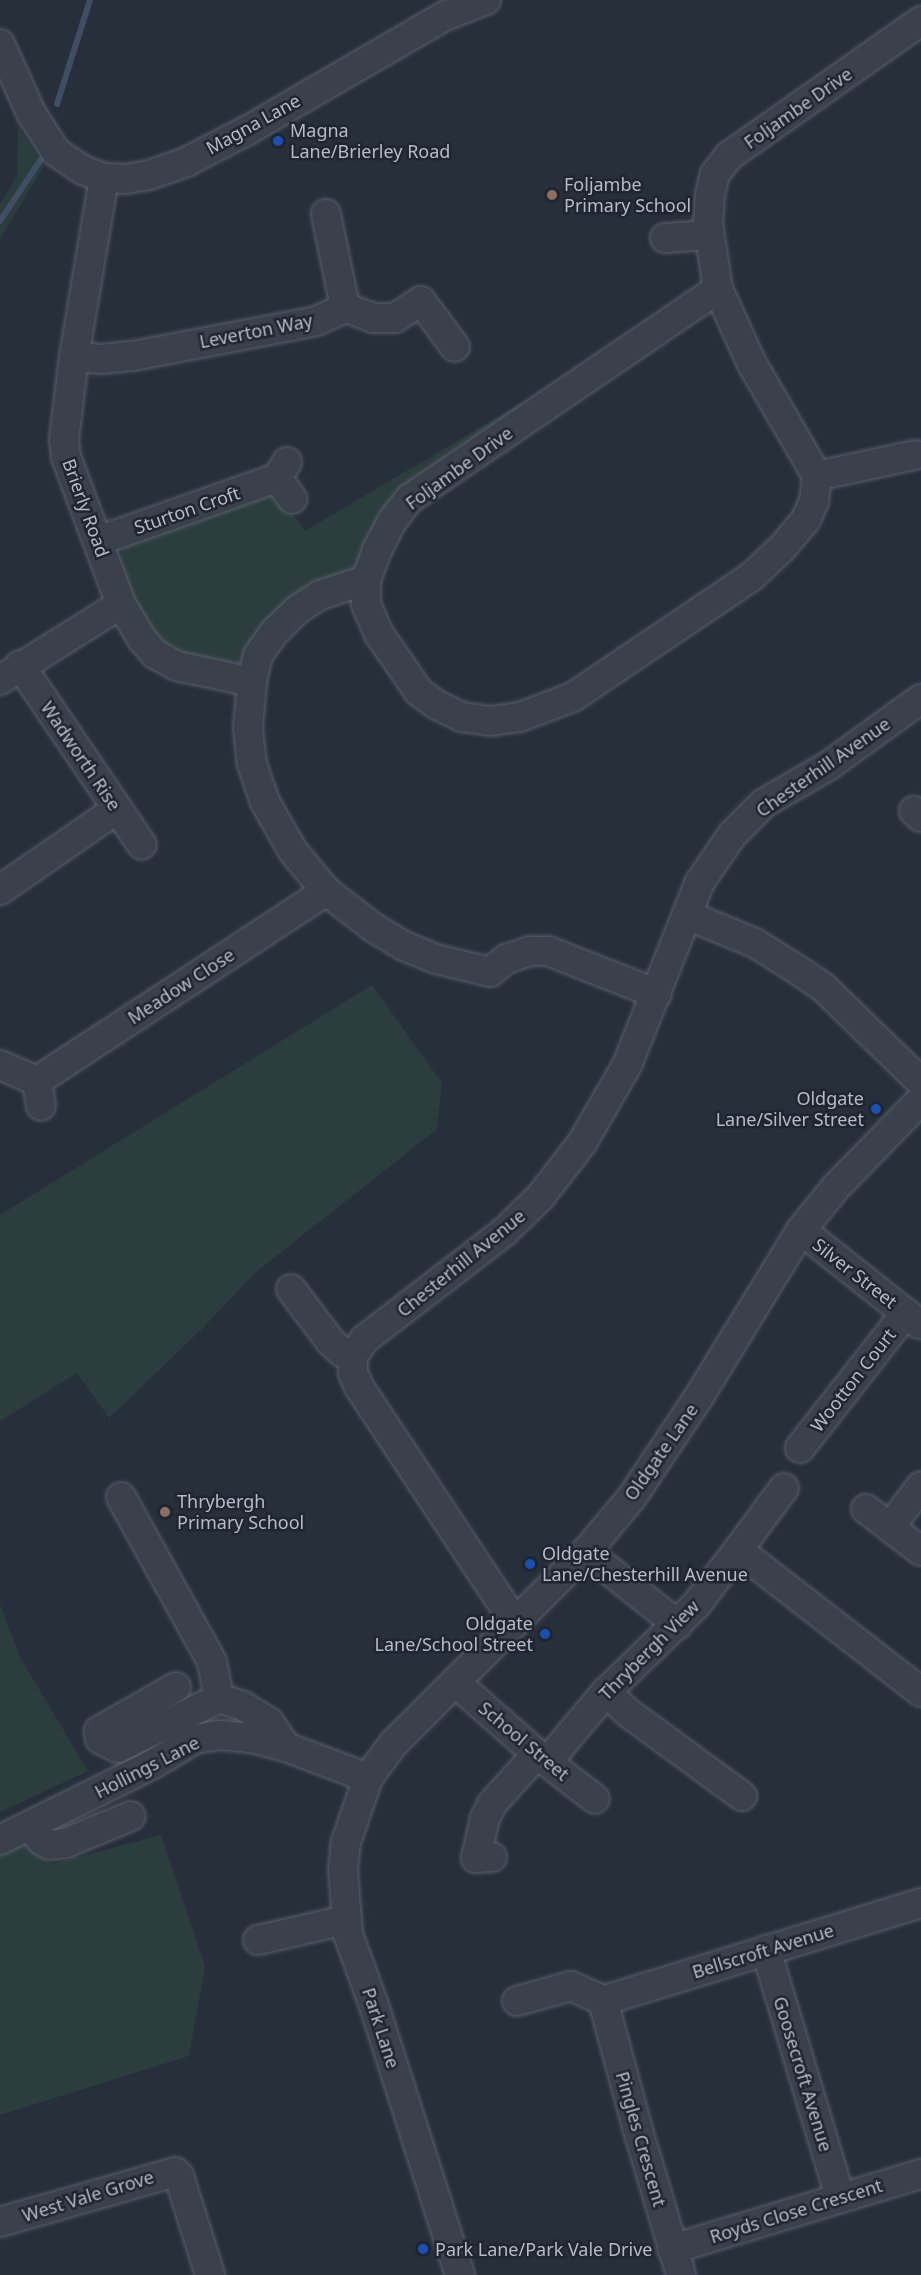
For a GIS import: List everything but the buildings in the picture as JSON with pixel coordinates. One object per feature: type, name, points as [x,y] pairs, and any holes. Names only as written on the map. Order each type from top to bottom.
[{"type":"street","name":"Magna Lane","points":[[0,44],[31,113],[56,152],[83,170],[104,178],[149,175],[186,162],[248,130],[436,21],[486,0]]},
{"type":"street","name":"Foljambe Drive","points":[[718,289],[410,498],[392,520],[376,550],[366,580],[366,604],[379,634],[420,692],[437,705],[462,717],[491,722],[520,717],[573,697],[751,577],[782,548],[806,519],[814,501],[817,476],[752,364],[718,289],[709,236],[710,195],[716,174],[729,156],[921,21]]},
{"type":"street","name":"Brierly Road","points":[[104,178],[74,357],[64,440],[66,457],[121,604],[142,639],[155,654],[177,666],[252,682]]},
{"type":"street","points":[[326,214],[344,302],[342,306],[374,318],[395,318],[421,301],[455,347]]},
{"type":"street","points":[[664,238],[709,236]]},
{"type":"street","name":"Leverton Way","points":[[74,357],[102,359],[133,356],[316,321],[338,311],[342,306]]},
{"type":"street","points":[[817,476],[915,455]]},
{"type":"street","name":"Sturton Croft","points":[[98,541],[285,480]]},
{"type":"street","points":[[366,580],[320,595],[297,610],[275,631],[258,655],[252,682],[248,728],[255,774],[265,802],[293,851],[326,891],[374,928],[404,946],[436,959],[490,972],[506,959],[530,951],[548,951],[657,994]]},
{"type":"street","points":[[10,672],[121,604]]},
{"type":"street","name":"Wadworth Rise","points":[[10,672],[117,809],[142,845]]},
{"type":"street","name":"Chesterhill Avenue","points":[[353,1356],[365,1339],[472,1258],[541,1196],[582,1143],[627,1065],[700,882],[732,835],[764,803],[828,766],[919,700]]},
{"type":"street","points":[[0,890],[117,809]]},
{"type":"street","name":"Meadow Close","points":[[0,1065],[39,1094],[326,891]]},
{"type":"street","points":[[687,915],[755,943],[824,988],[921,1082]]},
{"type":"street","name":"Oldgate Lane","points":[[368,1778],[393,1744],[514,1621],[586,1552],[632,1497],[670,1442],[801,1230],[836,1187],[921,1100]]},
{"type":"street","name":"Silver Street","points":[[801,1230],[914,1314]]},
{"type":"street","points":[[291,1289],[331,1342],[342,1352],[353,1356],[353,1373],[359,1387],[514,1621]]},
{"type":"street","name":"Wootton Court","points":[[800,1448],[914,1314]]},
{"type":"street","points":[[890,1527],[921,1486]]},
{"type":"street","name":"Thrybergh View","points":[[492,1857],[476,1858],[485,1818],[492,1804],[678,1625],[784,1488]]},
{"type":"street","points":[[121,1497],[213,1662],[219,1698]]},
{"type":"street","points":[[866,1509],[921,1551]]},
{"type":"street","points":[[738,1550],[921,1692]]},
{"type":"street","points":[[586,1552],[678,1625]]},
{"type":"street","name":"School Street","points":[[454,1682],[595,1799]]},
{"type":"street","points":[[176,1687],[99,1731],[100,1739],[118,1748],[219,1698],[243,1706],[269,1722],[286,1747]]},
{"type":"street","points":[[606,1692],[630,1714],[740,1797]]},
{"type":"street","name":"Hollings Lane","points":[[0,1840],[153,1764],[195,1739],[221,1735],[252,1738],[286,1747],[368,1778]]},
{"type":"street","name":"Park Lane","points":[[368,1778],[346,1842],[343,1869],[347,1927],[460,2275]]},
{"type":"street","points":[[30,1826],[41,1840],[50,1845],[66,1843],[130,1816]]},
{"type":"street","name":"Bellscroft Avenue","points":[[607,2002],[612,1998],[921,1903]]},
{"type":"street","points":[[258,1940],[347,1927]]},
{"type":"street","name":"Goosecroft Avenue","points":[[766,1950],[840,2197]]},
{"type":"street","points":[[517,2001],[571,1986],[607,2002]]},
{"type":"street","name":"Pingles Crescent","points":[[607,2002],[605,2008],[625,2084],[676,2262]]},
{"type":"street","name":"West Vale Grove","points":[[0,2222],[175,2172],[179,2176],[210,2275]]},
{"type":"street","name":"Royds Close Crescent","points":[[676,2262],[840,2197],[921,2174]]},
{"type":"shaded area","points":[[18,127],[44,166],[0,239],[0,204],[17,176]]},
{"type":"shaded area","points":[[521,403],[525,409],[350,574],[242,662],[229,668],[157,646],[116,564],[124,548],[133,539],[267,493],[285,503],[305,531]]},
{"type":"shaded area","points":[[372,985],[442,1083],[437,1129],[255,1273],[203,1328],[109,1418],[77,1373],[0,1421],[0,1215]]},
{"type":"shaded area","points":[[0,1604],[20,1657],[88,1771],[0,1812]]},
{"type":"shaded area","points":[[161,1835],[205,1966],[189,2056],[0,2115],[0,1854],[24,1844],[52,1864]]},
{"type":"waterway","points":[[57,104],[90,0]]},
{"type":"waterway","points":[[0,221],[41,159]]},
{"type":"place","name":"Magna Lane/Brierley Road","points":[[278,141]]},
{"type":"place","name":"Foljambe Primary School","points":[[552,195]]},
{"type":"place","name":"Oldgate Lane/Silver Street","points":[[876,1109]]},
{"type":"place","name":"Thrybergh Primary School","points":[[165,1512]]},
{"type":"place","name":"Oldgate Lane/Chesterhill Avenue","points":[[530,1564]]},
{"type":"place","name":"Oldgate Lane/School Street","points":[[545,1634]]},
{"type":"place","name":"Park Lane/Park Vale Drive","points":[[423,2249]]}]
